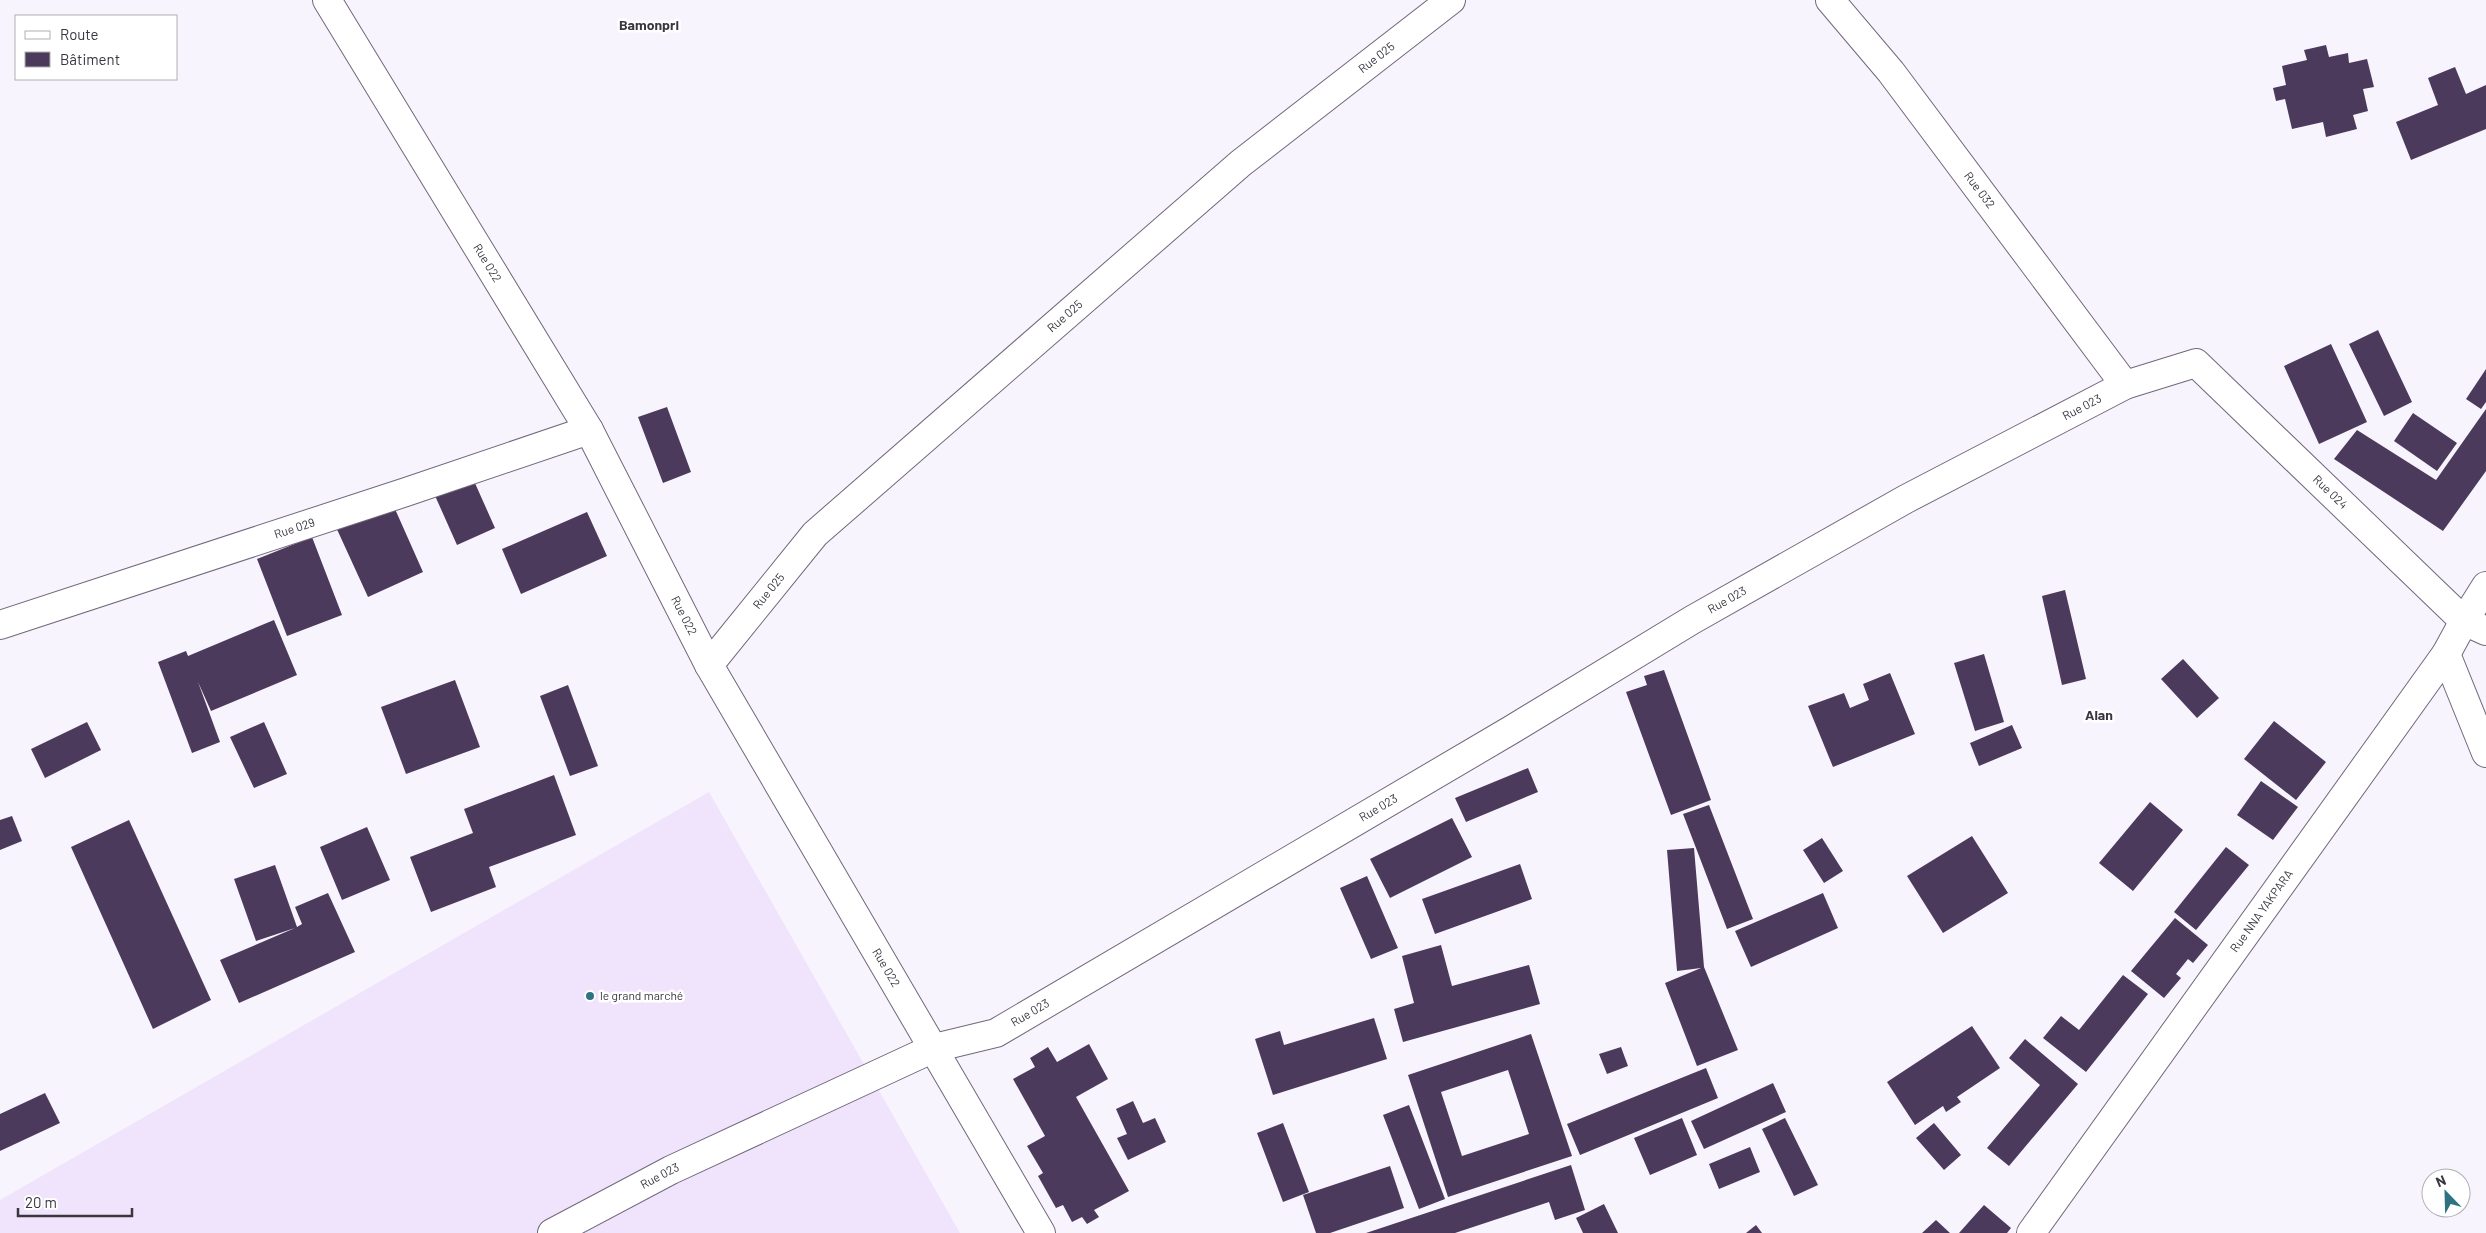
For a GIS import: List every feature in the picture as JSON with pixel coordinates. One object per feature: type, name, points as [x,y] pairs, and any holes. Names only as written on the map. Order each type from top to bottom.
[{"type":"street","name":"Rue 022","points":[[327,0],[589,430],[710,665],[1041,1233]]},
{"type":"street","name":"Rue 025","points":[[710,665],[815,534],[1241,163],[1451,0]]},
{"type":"street","name":"Rue 032","points":[[1830,0],[1891,72],[2125,385]]},
{"type":"street","name":"Rue 023","points":[[552,1233],[671,1170],[934,1048],[996,1033],[1511,730],[1692,620],[1906,500],[2125,385],[2196,363]]},
{"type":"street","name":"Rue 024","points":[[2196,363],[2475,626]]},
{"type":"street","name":"Rue 029","points":[[0,625],[589,430]]},
{"type":"street","name":"Rue NNA YAKPARA","points":[[2031,1233],[2446,654],[2475,626],[2486,586]]},
{"type":"street","points":[[2446,654],[2486,753]]},
{"type":"shaded area","name":"le grand marché","points":[[709,792],[960,1233],[0,1233],[0,1200]]},
{"type":"building","points":[[2326,45],[2329,57],[2348,53],[2349,63],[2367,59],[2374,87],[2363,89],[2368,111],[2353,115],[2357,129],[2326,137],[2323,122],[2292,129],[2285,99],[2276,101],[2273,88],[2286,85],[2282,66],[2307,60],[2304,50]]},
{"type":"building","points":[[2455,67],[2466,94],[2486,85],[2486,129],[2411,160],[2396,122],[2438,105],[2428,78]]},
{"type":"building","points":[[2378,330],[2412,402],[2384,416],[2349,344]]},
{"type":"building","points":[[2331,344],[2367,422],[2319,444],[2284,366]]},
{"type":"building","points":[[2486,369],[2486,402],[2481,409],[2466,399]]},
{"type":"building","points":[[667,407],[691,472],[663,483],[638,417]]},
{"type":"building","points":[[2486,409],[2486,471],[2443,531],[2334,459],[2357,430],[2436,480]]},
{"type":"building","points":[[2413,413],[2457,443],[2437,471],[2394,441]]},
{"type":"building","points":[[466,463],[495,528],[457,545],[428,480]]},
{"type":"building","points":[[391,500],[423,572],[368,597],[335,525]]},
{"type":"building","points":[[587,512],[607,556],[521,594],[502,549]]},
{"type":"building","points":[[312,537],[342,615],[287,636],[257,559]]},
{"type":"building","points":[[2065,590],[2086,679],[2062,685],[2042,596]]},
{"type":"building","points":[[274,620],[297,675],[211,711],[198,682],[220,742],[192,753],[158,662],[186,651],[188,656]]},
{"type":"building","points":[[1984,654],[2004,722],[1975,731],[1954,663]]},
{"type":"building","points":[[2183,659],[2219,698],[2197,718],[2161,679]]},
{"type":"building","points":[[1664,670],[1711,800],[1671,815],[1626,692],[1647,685],[1644,676]]},
{"type":"building","points":[[1890,673],[1915,734],[1833,767],[1808,706],[1844,693],[1850,708],[1869,700],[1863,684]]},
{"type":"building","points":[[455,680],[480,747],[406,774],[381,707]]},
{"type":"building","points":[[568,685],[598,766],[570,776],[540,696]]},
{"type":"building","points":[[2274,721],[2326,762],[2296,800],[2244,759]]},
{"type":"building","points":[[87,722],[101,750],[45,778],[31,749]]},
{"type":"building","points":[[264,722],[287,774],[254,788],[230,737]]},
{"type":"building","points":[[2012,725],[2022,748],[1979,766],[1970,743]]},
{"type":"building","points":[[1528,768],[1538,792],[1466,822],[1455,798]]},
{"type":"building","points":[[554,775],[576,835],[489,867],[496,887],[431,912],[410,857],[473,833],[464,809]]},
{"type":"building","points":[[2261,781],[2298,807],[2273,840],[2237,815]]},
{"type":"building","points":[[2150,802],[2183,830],[2133,891],[2099,863]]},
{"type":"building","points":[[1709,805],[1753,919],[1727,929],[1683,814]]},
{"type":"building","points":[[12,816],[22,841],[0,850],[0,820]]},
{"type":"building","points":[[1452,818],[1472,857],[1390,898],[1370,859]]},
{"type":"building","points":[[129,820],[211,1000],[153,1029],[71,847]]},
{"type":"building","points":[[367,827],[390,880],[342,900],[320,847]]},
{"type":"building","points":[[1972,836],[2008,893],[1943,933],[1907,876]]},
{"type":"building","points":[[1822,838],[1843,871],[1824,883],[1803,850]]},
{"type":"building","points":[[2226,847],[2249,865],[2196,930],[2174,912]]},
{"type":"building","points":[[1694,848],[1704,967],[1738,1050],[1697,1066],[1665,983],[1701,968],[1677,971],[1667,850]]},
{"type":"building","points":[[1520,864],[1532,899],[1435,934],[1422,899]]},
{"type":"building","points":[[275,865],[297,927],[302,924],[295,907],[328,893],[355,952],[239,1003],[220,960],[295,928],[256,941],[234,879]]},
{"type":"building","points":[[1367,876],[1398,948],[1371,959],[1340,888]]},
{"type":"building","points":[[1823,893],[1838,928],[1751,967],[1735,931]]},
{"type":"building","points":[[2175,918],[2208,945],[2193,963],[2188,959],[2176,974],[2181,978],[2164,998],[2131,971]]},
{"type":"building","points":[[1441,945],[1452,986],[1529,965],[1540,1004],[1403,1042],[1394,1009],[1414,1003],[1402,956]]},
{"type":"building","points":[[2123,975],[2148,994],[2086,1072],[2043,1038],[2061,1016],[2079,1030]]},
{"type":"building","points":[[1374,1018],[1387,1059],[1273,1095],[1255,1039],[1280,1031],[1284,1045]]},
{"type":"building","points":[[1972,1026],[2000,1068],[1957,1097],[1961,1102],[1946,1112],[1943,1106],[1915,1125],[1887,1082]]},
{"type":"building","points":[[1531,1034],[1572,1156],[1448,1197],[1408,1075]],"holes":[[[1508,1070],[1529,1134],[1462,1156],[1441,1092]]]},
{"type":"building","points":[[2025,1039],[2078,1084],[2009,1166],[1987,1148],[2040,1085],[2009,1058]]},
{"type":"building","points":[[1089,1044],[1108,1079],[1076,1097],[1129,1191],[1094,1210],[1099,1217],[1087,1224],[1082,1217],[1072,1222],[1063,1205],[1056,1208],[1038,1176],[1043,1173],[1027,1146],[1045,1136],[1013,1079],[1035,1067],[1030,1058],[1048,1047],[1057,1062]]},
{"type":"building","points":[[1621,1047],[1628,1066],[1607,1074],[1599,1054]]},
{"type":"building","points":[[1706,1068],[1718,1098],[1580,1155],[1567,1124]]},
{"type":"building","points":[[1773,1083],[1786,1112],[1704,1149],[1691,1121]]},
{"type":"building","points":[[45,1093],[60,1123],[0,1151],[0,1114]]},
{"type":"building","points":[[1133,1101],[1143,1123],[1155,1118],[1166,1142],[1128,1160],[1117,1138],[1127,1134],[1116,1109]]},
{"type":"building","points":[[1409,1105],[1445,1199],[1419,1209],[1383,1115]]},
{"type":"building","points":[[1682,1118],[1697,1155],[1650,1175],[1634,1138]]},
{"type":"building","points":[[1785,1118],[1818,1185],[1794,1196],[1762,1129]]},
{"type":"building","points":[[1283,1123],[1309,1192],[1283,1202],[1257,1133]]},
{"type":"building","points":[[1934,1123],[1961,1155],[1944,1170],[1916,1138]]},
{"type":"building","points":[[1750,1147],[1760,1172],[1719,1189],[1709,1164]]},
{"type":"building","points":[[1571,1165],[1585,1210],[1555,1220],[1549,1202],[1455,1233],[1366,1233]]},
{"type":"building","points":[[1390,1166],[1404,1208],[1330,1233],[1316,1233],[1303,1195]]},
{"type":"building","points":[[1604,1204],[1618,1233],[1583,1233],[1576,1218]]},
{"type":"building","points":[[1984,1205],[2011,1228],[2007,1233],[1959,1233]]},
{"type":"building","points":[[1936,1220],[1950,1233],[1922,1233]]},
{"type":"building","points":[[1756,1225],[1762,1233],[1746,1233]]},
{"type":"place","name":"le grand marché","points":[[590,996]]},
{"type":"district","name":"Bamonpri","points":[[649,25]]},
{"type":"district","name":"Alan","points":[[2099,715]]}]
